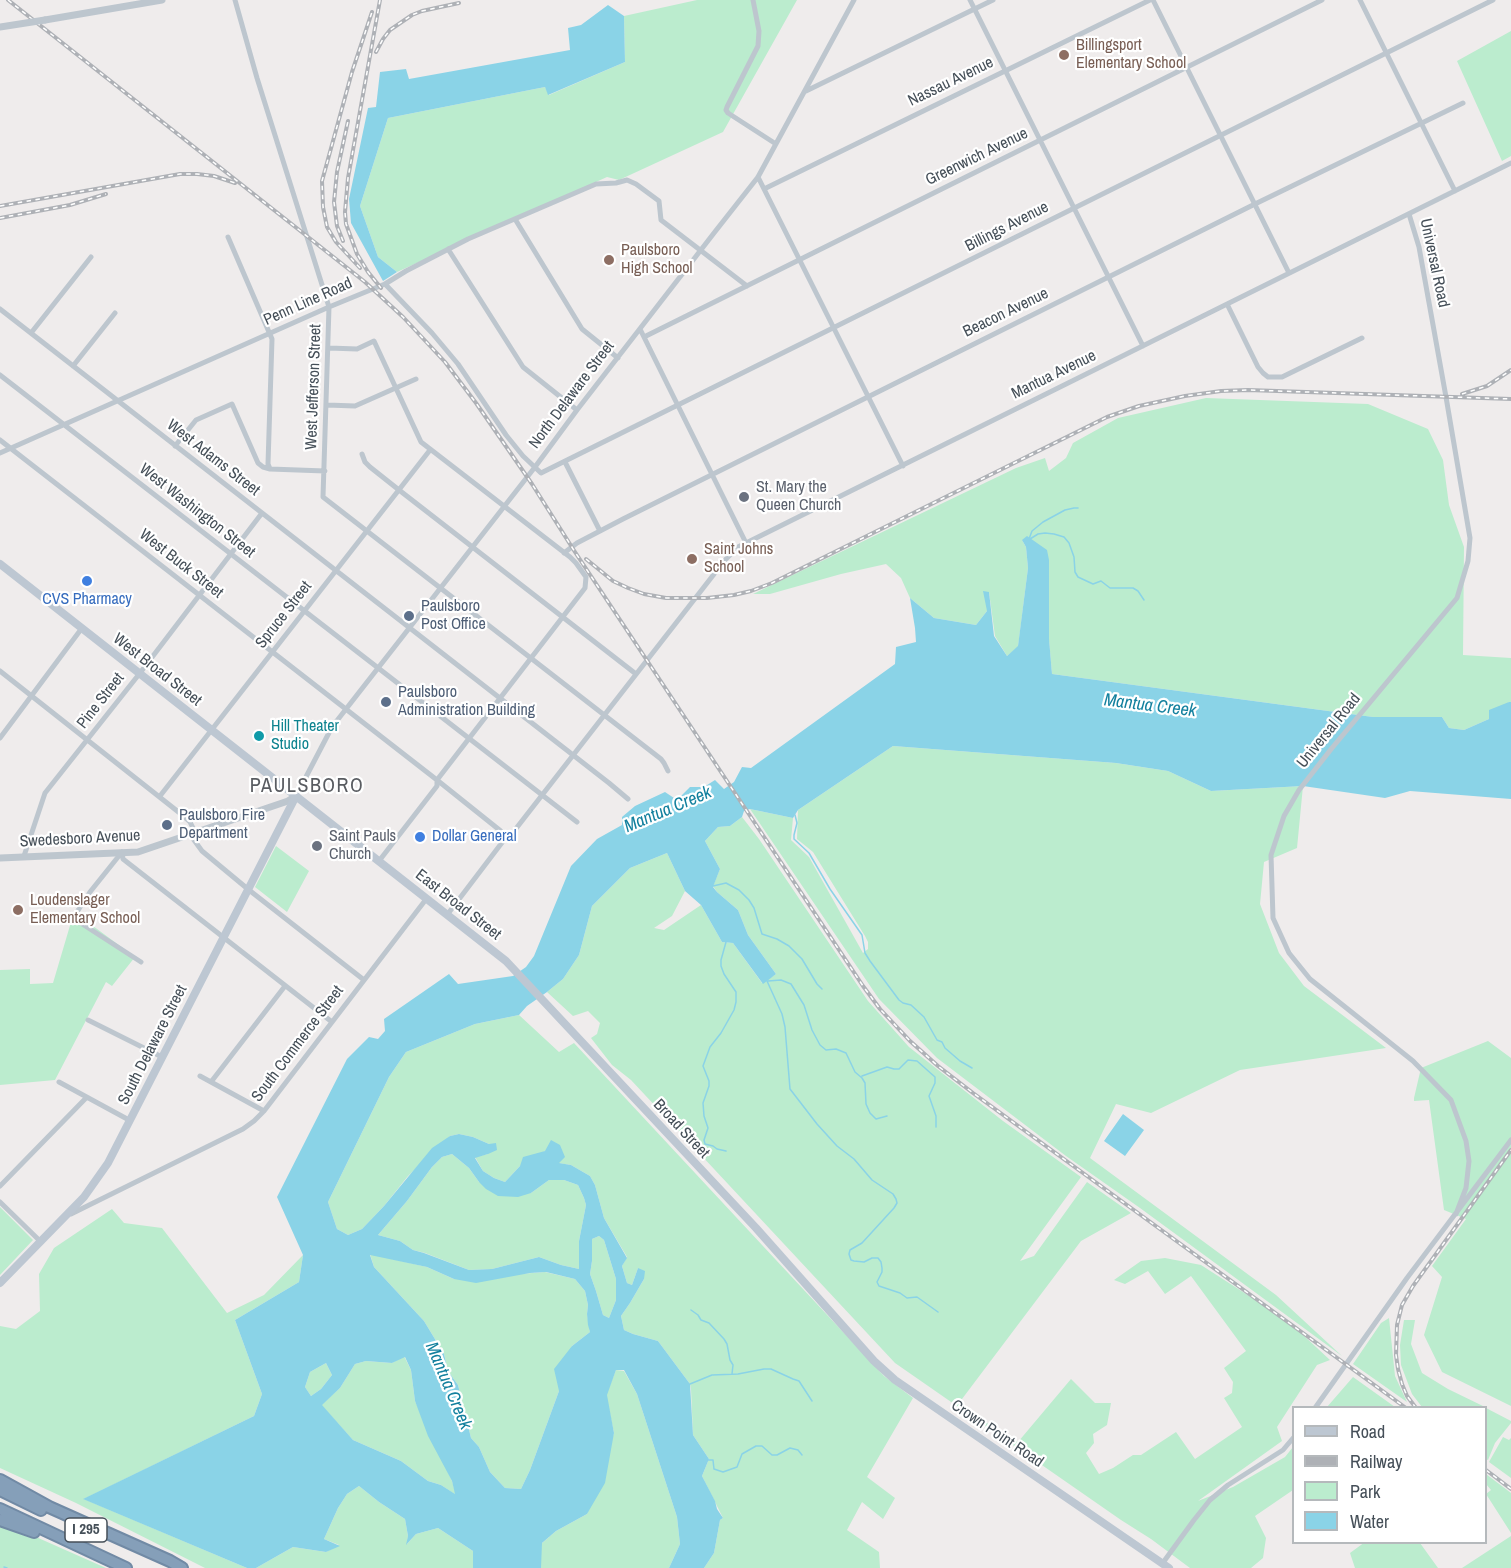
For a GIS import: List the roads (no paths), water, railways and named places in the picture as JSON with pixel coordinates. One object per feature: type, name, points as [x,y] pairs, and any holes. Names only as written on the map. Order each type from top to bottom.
[{"type":"highway","points":[[0,1480],[49,1507],[182,1568]]},
{"type":"highway","name":"I 295","points":[[0,1490],[173,1568]]},
{"type":"highway","name":"I 295","points":[[0,1509],[126,1568]]},
{"type":"highway","points":[[0,1520],[36,1532],[82,1553],[106,1560]]},
{"type":"main road","name":"West Broad Street","points":[[0,564],[296,796]]},
{"type":"main road","name":"East Broad Street","points":[[296,796],[516,971]]},
{"type":"main road","name":"South Delaware Street","points":[[0,1283],[88,1192],[108,1163],[296,796]]},
{"type":"main road","name":"Broad Street","points":[[516,971],[756,1228],[825,1306]]},
{"type":"main road","name":"Crown Point Road","points":[[825,1306],[874,1361],[896,1380],[1164,1566]]},
{"type":"street","points":[[0,27],[162,0]]},
{"type":"street","name":"West Jefferson Street","points":[[235,0],[257,78],[329,307],[324,497],[661,759],[668,771]]},
{"type":"street","points":[[753,0],[759,31],[758,46],[727,107],[728,113],[776,144]]},
{"type":"street","name":"North Delaware Street","points":[[296,796],[327,736],[346,709],[758,177],[854,0]]},
{"type":"street","points":[[970,0],[1143,346]]},
{"type":"street","points":[[805,92],[993,0]]},
{"type":"street","points":[[1151,0],[1289,273]]},
{"type":"street","name":"Nassau Avenue","points":[[764,189],[1151,0]]},
{"type":"street","name":"Greenwich Avenue","points":[[644,337],[1322,0]]},
{"type":"street","points":[[1360,0],[1455,191]]},
{"type":"street","name":"Billings Avenue","points":[[535,467],[541,473],[566,462],[1494,0]]},
{"type":"street","name":"Beacon Avenue","points":[[564,553],[577,543],[712,474],[1463,103]]},
{"type":"street","name":"Mantua Avenue","points":[[447,915],[734,550],[1511,163]]},
{"type":"street","points":[[758,177],[903,466]]},
{"type":"street","name":"Penn Line Road","points":[[0,453],[385,284],[448,249],[596,184],[627,180],[636,184],[659,201],[661,220],[701,250]]},
{"type":"street","name":"Universal Road","points":[[1409,214],[1419,247],[1446,394],[1470,538],[1468,561],[1457,598],[1332,748],[1299,790],[1284,816],[1271,855],[1273,918],[1289,953],[1310,979],[1413,1061],[1450,1100],[1466,1141],[1470,1161],[1466,1188],[1456,1214]]},
{"type":"street","points":[[515,219],[582,328],[618,358]]},
{"type":"street","points":[[228,237],[272,339],[268,464],[270,469]]},
{"type":"street","points":[[448,249],[523,368],[577,410]]},
{"type":"street","points":[[701,250],[747,286]]},
{"type":"street","points":[[30,333],[91,257]]},
{"type":"street","points":[[385,284],[458,364],[506,435],[535,467]]},
{"type":"street","points":[[1227,304],[1258,367],[1268,377],[1282,377],[1362,338]]},
{"type":"street","name":"West Adams Street","points":[[0,309],[628,799]]},
{"type":"street","points":[[73,366],[115,313]]},
{"type":"street","points":[[640,329],[746,543]]},
{"type":"street","points":[[329,348],[357,349],[374,341],[421,442],[576,562],[586,577],[583,591],[437,780],[437,786],[379,861]]},
{"type":"street","name":"West Washington Street","points":[[0,375],[577,822]]},
{"type":"street","points":[[327,405],[356,406],[416,380]]},
{"type":"street","points":[[175,446],[196,420],[232,404],[258,463],[262,467],[325,471]]},
{"type":"street","name":"West Buck Street","points":[[0,440],[507,836]]},
{"type":"street","name":"Spruce Street","points":[[160,796],[430,450]]},
{"type":"street","points":[[362,454],[365,462],[399,490],[636,674]]},
{"type":"street","points":[[566,462],[600,531]]},
{"type":"street","name":"Pine Street","points":[[24,856],[45,793],[140,674],[262,513]]},
{"type":"street","points":[[0,738],[82,628]]},
{"type":"street","points":[[0,671],[160,796],[190,822],[194,840],[202,851],[364,980]]},
{"type":"street","name":"Swedesboro Avenue","points":[[0,858],[138,852],[288,801],[296,796]]},
{"type":"street","points":[[126,852],[90,892],[73,918],[141,962]]},
{"type":"street","points":[[126,852],[123,859],[332,1022]]},
{"type":"street","name":"South Commerce Street","points":[[63,1218],[243,1129],[254,1121],[427,898]]},
{"type":"street","points":[[211,1082],[285,986]]},
{"type":"street","points":[[88,1020],[162,1057]]},
{"type":"street","points":[[200,1076],[264,1111]]},
{"type":"street","points":[[58,1082],[129,1120]]},
{"type":"street","points":[[0,1186],[86,1098]]},
{"type":"street","points":[[1316,1406],[1386,1307],[1511,1140]]},
{"type":"street","points":[[0,1202],[40,1241]]},
{"type":"street","points":[[1164,1566],[1210,1500],[1228,1485],[1283,1450],[1292,1438]]},
{"type":"water","points":[[608,5],[624,16],[625,62],[548,95],[545,87],[388,118],[360,206],[378,257],[397,272],[383,281],[351,223],[349,199],[368,108],[376,107],[380,72],[406,69],[409,79],[570,50],[568,28],[581,25]]},
{"type":"water","name":"Mantua Creek","points":[[1027,536],[1047,550],[1052,674],[1373,717],[1442,717],[1449,728],[1464,730],[1489,719],[1489,710],[1511,702],[1511,799],[1410,791],[1385,798],[1303,786],[1211,791],[1168,771],[1116,763],[893,746],[798,810],[793,818],[750,809],[744,811],[742,817],[730,826],[718,827],[705,841],[720,869],[713,887],[738,910],[748,935],[776,974],[763,984],[733,943],[722,942],[701,905],[685,891],[667,853],[630,868],[592,906],[579,955],[563,979],[527,1006],[519,1015],[475,1024],[406,1052],[389,1077],[328,1202],[337,1229],[348,1235],[362,1229],[432,1148],[450,1136],[459,1134],[489,1144],[496,1143],[497,1150],[475,1158],[483,1171],[505,1182],[520,1166],[523,1157],[545,1151],[551,1140],[560,1145],[565,1157],[559,1163],[571,1165],[590,1176],[595,1185],[604,1218],[627,1258],[622,1266],[627,1283],[632,1285],[638,1268],[645,1271],[644,1279],[621,1316],[624,1330],[658,1341],[690,1384],[693,1435],[709,1459],[702,1476],[723,1518],[720,1520],[714,1553],[704,1568],[669,1568],[680,1544],[677,1517],[637,1394],[624,1370],[616,1370],[607,1395],[614,1433],[605,1483],[587,1514],[556,1531],[542,1543],[541,1568],[473,1568],[473,1551],[438,1528],[416,1534],[406,1545],[408,1536],[405,1519],[359,1486],[347,1494],[324,1539],[340,1546],[326,1552],[293,1547],[256,1568],[247,1568],[83,1499],[254,1416],[262,1394],[235,1320],[299,1282],[303,1255],[277,1197],[347,1059],[369,1037],[378,1039],[385,1031],[384,1019],[449,974],[458,984],[513,976],[526,967],[534,956],[571,866],[597,839],[622,825],[622,817],[635,806],[665,792],[677,800],[690,787],[704,787],[715,780],[724,789],[734,782],[742,767],[751,768],[895,664],[896,647],[916,642],[910,598],[934,618],[976,625],[987,611],[983,591],[989,592],[994,636],[1007,656],[1018,646],[1028,568],[1026,547],[1022,540]],"holes":[[[452,1154],[469,1168],[486,1189],[498,1196],[518,1197],[531,1193],[549,1180],[564,1180],[578,1185],[586,1205],[579,1241],[579,1269],[539,1257],[492,1269],[469,1270],[413,1250],[400,1241],[378,1235],[442,1157]],[[599,1236],[604,1240],[616,1279],[616,1300],[609,1318],[603,1315],[590,1274],[592,1239]],[[370,1255],[427,1267],[454,1279],[476,1283],[546,1272],[575,1279],[585,1291],[590,1332],[572,1346],[554,1369],[559,1391],[521,1489],[505,1488],[490,1472],[479,1447],[471,1438],[458,1385],[448,1371],[444,1354],[424,1321],[374,1267]],[[405,1357],[411,1370],[415,1401],[428,1436],[452,1481],[455,1494],[441,1485],[428,1481],[401,1461],[353,1440],[322,1405],[340,1388],[355,1364],[366,1361],[392,1363]],[[326,1363],[332,1375],[321,1389],[311,1396],[305,1387],[310,1372]]]},
{"type":"water","points":[[1123,1114],[1144,1130],[1125,1156],[1104,1141]]},
{"type":"waterway","points":[[1029,539],[1032,531],[1043,522],[1065,510],[1078,508]]},
{"type":"waterway","points":[[1030,539],[1045,533],[1064,537],[1074,557],[1075,572],[1078,577],[1093,584],[1101,581],[1110,588],[1133,588],[1144,600]]},
{"type":"waterway","points":[[795,815],[797,823],[794,839],[809,853],[830,889],[862,935],[865,953],[870,961],[899,1000],[911,1005],[924,1017],[937,1040],[942,1042],[945,1048],[960,1061],[972,1068]]},
{"type":"waterway","points":[[713,886],[726,883],[739,890],[754,908],[762,934],[789,946],[802,959],[822,989]]},
{"type":"waterway","points":[[726,942],[721,966],[736,992],[736,1002],[721,1033],[710,1047],[703,1066],[709,1081],[703,1103],[708,1128],[705,1144],[726,1151]]},
{"type":"waterway","points":[[768,981],[781,980],[791,984],[804,1005],[812,1030],[820,1045],[826,1050],[836,1049],[846,1053],[855,1072],[865,1083],[866,1104],[870,1113],[876,1119],[887,1116]]},
{"type":"waterway","points":[[767,981],[782,1014],[785,1027],[790,1089],[837,1146],[854,1159],[872,1180],[893,1194],[896,1199],[897,1203],[894,1208],[862,1243],[850,1250],[851,1260],[864,1262],[878,1258],[882,1268],[877,1282],[879,1286],[900,1293],[907,1298],[917,1297],[938,1312]]},
{"type":"waterway","points":[[862,1076],[887,1067],[899,1069],[908,1060],[917,1061],[935,1077],[935,1083],[929,1096],[936,1116],[936,1127]]},
{"type":"waterway","points":[[691,1310],[701,1320],[709,1323],[724,1339],[733,1365],[732,1374]]},
{"type":"waterway","points":[[690,1384],[712,1375],[771,1369],[799,1381],[812,1401]]},
{"type":"waterway","points":[[708,1460],[713,1460],[714,1469],[723,1472],[737,1467],[742,1454],[756,1446],[762,1446],[772,1455],[777,1455],[790,1448],[798,1450],[802,1455]]},
{"type":"railway","points":[[8,0],[365,282],[403,317],[445,362],[532,484],[863,986],[880,1009],[910,1041],[973,1093],[1403,1406]]},
{"type":"railway","points":[[380,0],[348,178],[345,212],[346,224],[357,254],[381,288]]},
{"type":"railway","points":[[376,52],[390,30],[412,15],[459,3]]},
{"type":"railway","points":[[360,268],[336,242],[327,227],[323,207],[322,181],[352,72],[372,12]]},
{"type":"railway","points":[[343,241],[337,226],[334,202],[337,172],[348,121]]},
{"type":"railway","points":[[0,206],[180,174],[214,176],[235,183]]},
{"type":"railway","points":[[0,218],[70,205],[106,194]]},
{"type":"railway","points":[[1462,394],[1487,386],[1511,370]]},
{"type":"railway","points":[[586,559],[613,581],[644,594],[666,598],[707,598],[734,595],[772,583],[1107,417],[1139,406],[1185,396],[1248,390],[1511,399]]},
{"type":"railway","points":[[1414,1406],[1402,1384],[1396,1355],[1397,1325],[1402,1305],[1413,1286],[1511,1150]]},
{"type":"railway","points":[[1487,1471],[1511,1489]]},
{"type":"place","name":"Billingsport Elementary School","points":[[1064,55]]},
{"type":"place","name":"Paulsboro High School","points":[[609,260]]},
{"type":"place","name":"St. Mary the Queen Church","points":[[744,497]]},
{"type":"place","name":"Saint Johns School","points":[[692,559]]},
{"type":"place","name":"CVS Pharmacy","points":[[87,581]]},
{"type":"place","name":"Paulsboro Post Office","points":[[409,616]]},
{"type":"place","name":"Paulsboro Administration Building","points":[[386,702]]},
{"type":"place","name":"Hill Theater Studio","points":[[259,736]]},
{"type":"place","name":"Paulsboro Fire Department","points":[[167,825]]},
{"type":"place","name":"Dollar General","points":[[420,837]]},
{"type":"place","name":"Saint Pauls Church","points":[[317,846]]},
{"type":"place","name":"Loudenslager Elementary School","points":[[18,910]]},
{"type":"district","name":"PAULSBORO","points":[[307,787]]}]
